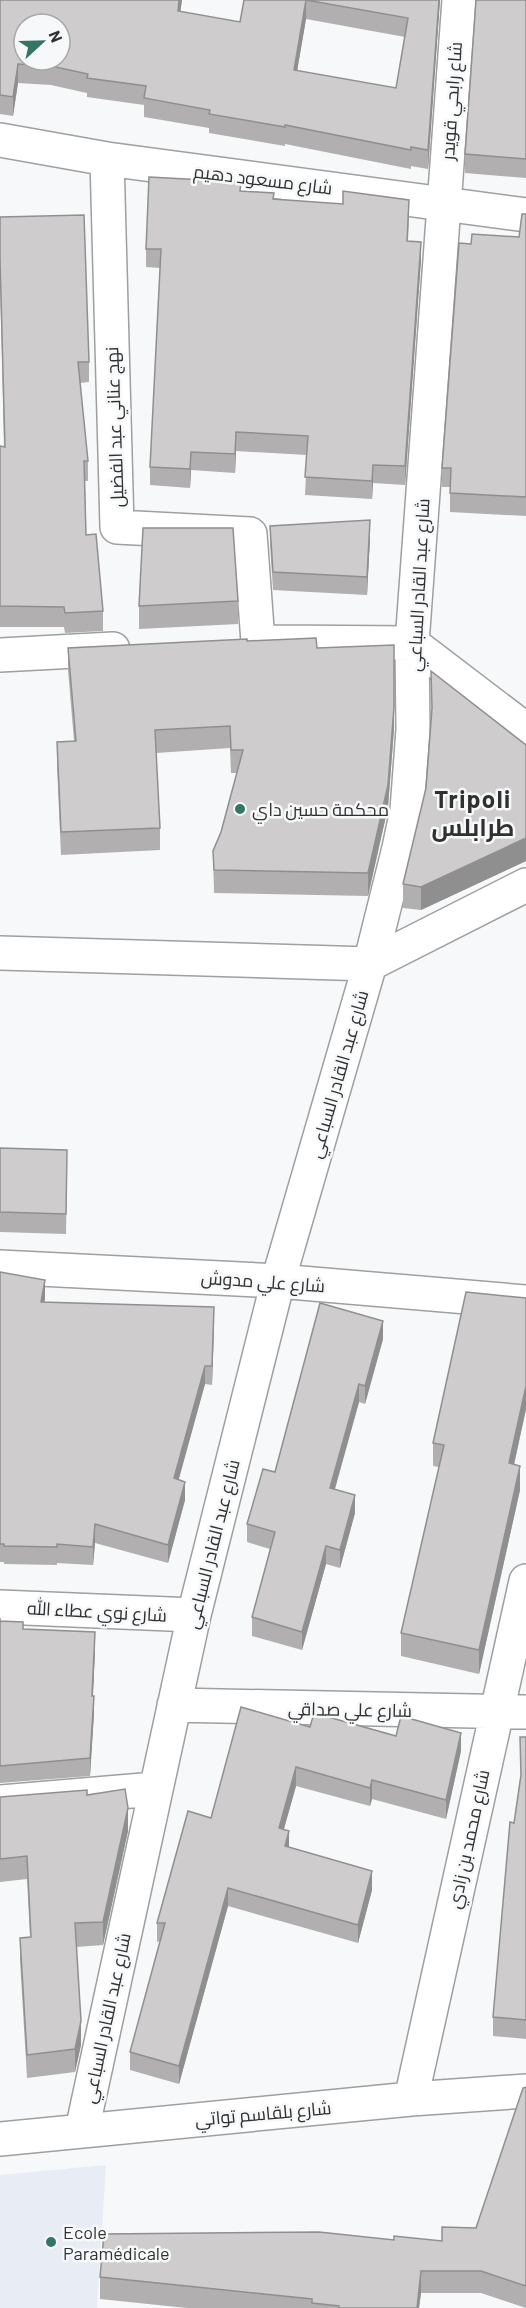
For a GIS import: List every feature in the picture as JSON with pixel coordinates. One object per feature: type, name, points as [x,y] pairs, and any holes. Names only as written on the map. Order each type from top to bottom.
[{"type":"street","name":"شاع رابحي قويدر","points":[[443,203],[459,0]]},
{"type":"street","name":"شارع مسعود دهيم","points":[[0,140],[106,159],[526,215]]},
{"type":"street","name":"نهج عناني عبد الفضيل","points":[[106,159],[117,527],[250,534],[258,642]]},
{"type":"street","name":"شارع عبد القادر السباعي","points":[[82,2130],[194,1615],[278,1281],[370,963],[407,810],[413,730],[412,643],[443,203]]},
{"type":"street","points":[[223,644],[258,642],[412,643],[526,730]]},
{"type":"street","points":[[0,655],[141,648]]},
{"type":"street","name":"شارع عبد القادر السباعي","points":[[0,953],[370,963],[526,885]]},
{"type":"street","name":"شارع علي مدوش","points":[[0,1268],[278,1281],[526,1302]]},
{"type":"street","name":"شارع محمد بن زادي","points":[[411,2099],[511,1712],[526,1581]]},
{"type":"street","name":"شارع نوي عطاء الله","points":[[0,1607],[194,1615]]},
{"type":"street","name":"شارع علي صداقي","points":[[174,1705],[511,1712]]},
{"type":"street","points":[[0,1802],[155,1789]]},
{"type":"street","name":"شارع بلقاسم تواتي","points":[[0,2139],[411,2099],[526,2091]]},
{"type":"shaded area","name":"Ecole Paramédicale","points":[[106,2165],[97,2308],[0,2308],[0,2175]]},
{"type":"building","points":[[0,0],[179,0],[178,11],[240,22],[244,0],[306,0],[439,0],[428,150],[411,147],[411,150],[285,125],[285,127],[209,114],[210,110],[144,98],[146,86],[87,78],[88,74],[72,71],[72,12],[12,12],[12,72],[17,72],[13,97],[0,95]],"holes":[[[306,0],[408,18],[396,88],[294,70]]]},
{"type":"building","points":[[476,0],[526,0],[526,159],[465,154]]},
{"type":"building","points":[[149,177],[241,182],[240,191],[274,193],[273,199],[343,204],[343,191],[409,200],[407,241],[421,242],[405,466],[373,465],[372,481],[305,477],[308,436],[236,432],[235,454],[191,452],[190,469],[150,467],[161,249],[146,249]]},
{"type":"building","points":[[522,214],[526,214],[526,497],[450,493],[451,468],[442,468],[459,243],[471,244],[472,234],[519,237]]},
{"type":"building","points":[[84,215],[89,362],[78,362],[88,461],[84,461],[86,535],[96,534],[103,611],[65,613],[64,607],[0,606],[0,446],[5,447],[0,217]]},
{"type":"building","points":[[370,520],[367,577],[273,572],[270,526]]},
{"type":"building","points":[[143,528],[233,528],[238,601],[139,606]]},
{"type":"building","points":[[316,638],[317,648],[394,645],[394,707],[388,785],[368,873],[214,870],[213,851],[221,832],[243,750],[231,750],[230,726],[155,730],[160,828],[61,832],[57,742],[76,741],[68,648]]},
{"type":"building","points":[[431,671],[526,745],[526,838],[421,887],[403,884],[426,788],[432,708]]},
{"type":"building","points":[[0,1148],[67,1150],[66,1214],[0,1212]]},
{"type":"building","points":[[0,1272],[45,1280],[41,1302],[214,1307],[212,1366],[205,1366],[174,1478],[185,1482],[168,1545],[95,1524],[93,1547],[57,1544],[57,1547],[4,1546],[0,1544]]},
{"type":"building","points":[[466,1292],[526,1298],[526,1386],[509,1463],[520,1466],[479,1650],[401,1633],[444,1445],[433,1443]]},
{"type":"building","points":[[320,1303],[383,1321],[365,1386],[359,1384],[330,1488],[355,1495],[340,1550],[326,1546],[302,1632],[252,1617],[275,1532],[247,1524],[263,1469],[275,1472]]},
{"type":"building","points":[[0,1621],[23,1622],[23,1629],[95,1632],[90,1758],[0,1766]]},
{"type":"building","points":[[241,1707],[310,1727],[314,1713],[396,1736],[401,1716],[461,1733],[446,1800],[372,1780],[370,1788],[296,1767],[279,1828],[289,1831],[285,1846],[372,1871],[358,1925],[228,1888],[179,2066],[130,2052],[165,1923],[157,1923],[188,1811],[211,1818]]},
{"type":"building","points":[[520,1737],[526,1737],[526,2020],[493,2017],[510,1822],[514,1823],[521,1775]]},
{"type":"building","points":[[125,1789],[128,1808],[103,1922],[75,1923],[81,2021],[75,2049],[27,2055],[20,1938],[31,1937],[27,1856],[0,1859],[0,1797],[87,1790],[87,1795]]},
{"type":"building","points":[[526,2087],[526,2286],[481,2271],[421,2271],[417,2308],[339,2308],[339,2306],[312,2303],[312,2299],[100,2277],[104,2234],[319,2232],[394,2240],[394,2236],[442,2241],[442,2227],[476,2228],[523,2088]]},
{"type":"place","name":"محكمة حسين داي","points":[[240,809]]},
{"type":"place","name":"Ecole Paramédicale","points":[[51,2242]]},
{"type":"district","name":"Tripoli طرابلس","points":[[473,812]]}]
